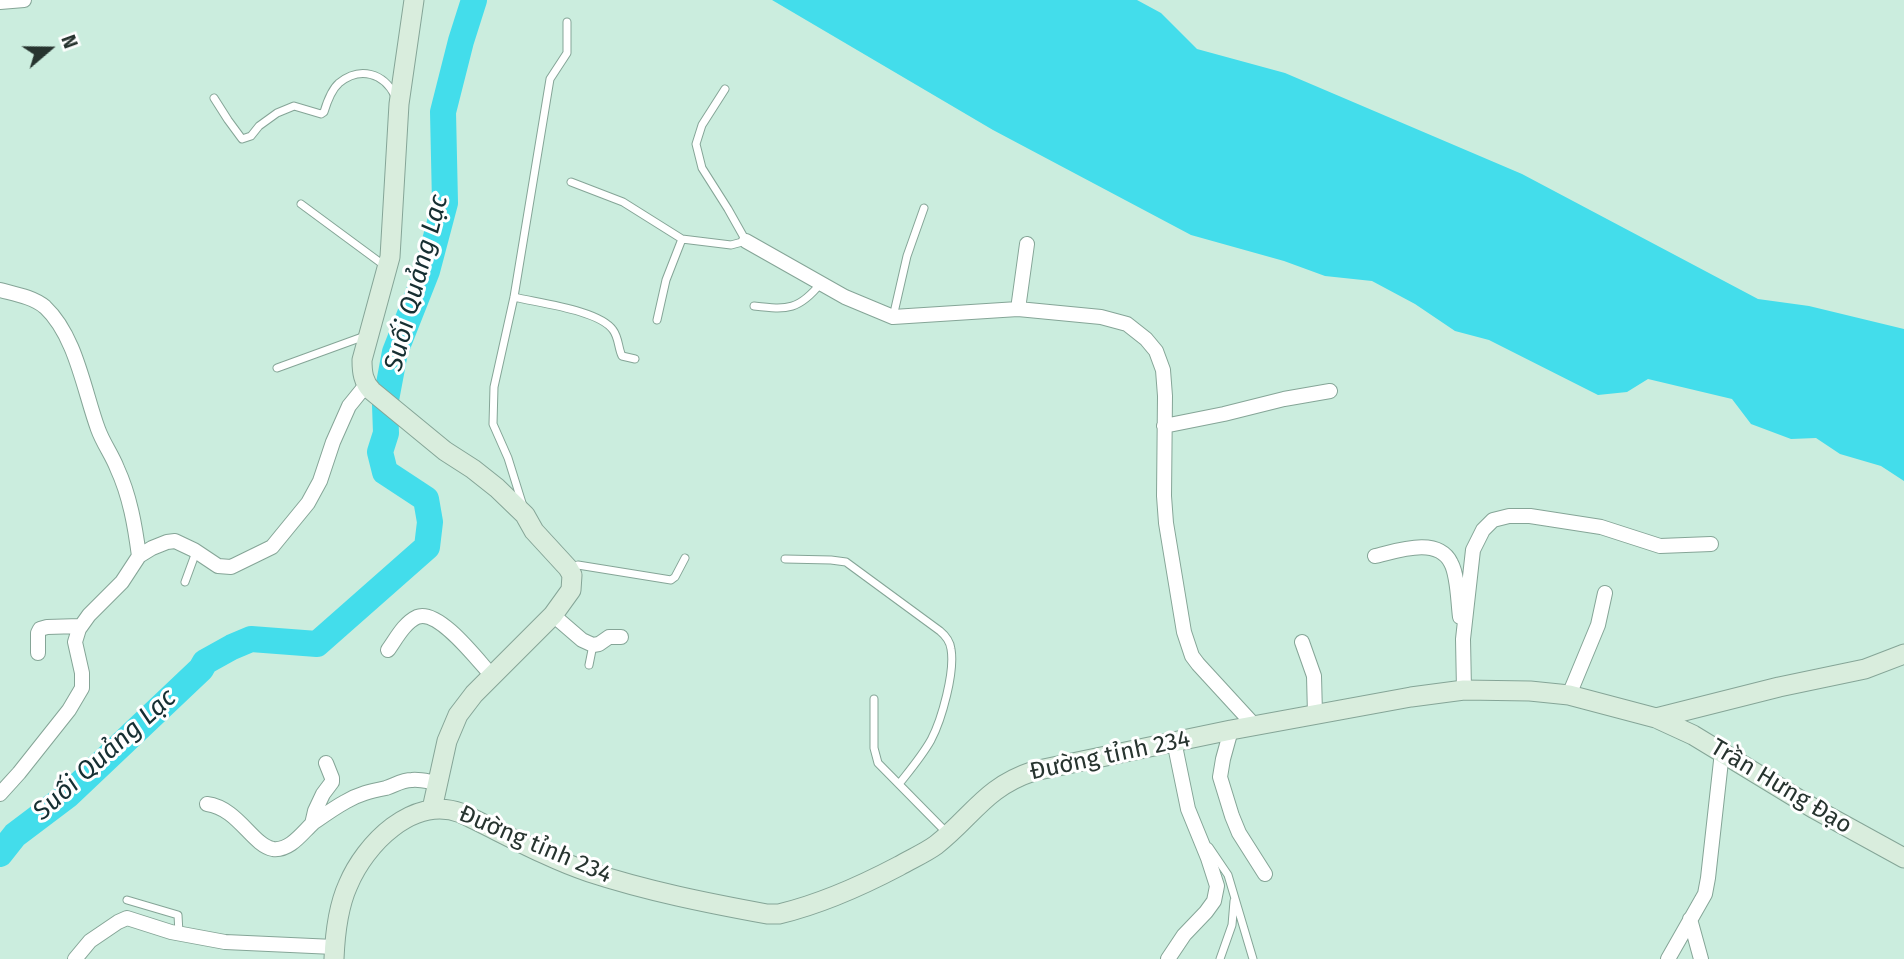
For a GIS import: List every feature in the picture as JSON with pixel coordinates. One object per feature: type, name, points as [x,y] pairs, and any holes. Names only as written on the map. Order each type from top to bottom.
[{"type":"main road","points":[[414,0],[399,104],[390,257],[368,335],[362,373],[369,388],[444,451],[497,488],[525,515],[539,537],[572,575],[571,590],[553,615],[465,705],[452,727],[432,809]]},
{"type":"main road","points":[[1657,718],[1865,668],[1904,654]]},
{"type":"main road","name":"Đường tỉnh 234","points":[[334,953],[344,894],[366,855],[392,827],[432,809],[449,809],[461,813],[589,872],[697,902],[767,914],[790,912],[846,892],[921,854],[948,835],[995,790],[1020,775],[1066,763],[1254,725],[1464,690],[1530,691],[1569,695],[1657,718]]},
{"type":"main road","name":"Trần Hưng Đạo","points":[[1657,718],[1722,752],[1813,808],[1904,858]]},
{"type":"street","points":[[0,2],[24,0]]},
{"type":"street","points":[[746,241],[845,297],[893,317],[1018,309],[1101,317],[1127,324],[1146,339],[1156,351],[1163,370],[1166,523],[1184,632],[1192,656],[1198,664],[1254,725]]},
{"type":"street","points":[[1018,309],[1027,244]]},
{"type":"street","points":[[0,290],[35,300],[45,308],[70,347],[99,432],[122,480],[133,518],[139,556]]},
{"type":"street","points":[[0,794],[69,710],[82,688],[82,673],[75,642],[80,626],[122,582],[139,556],[152,548],[175,541],[218,566],[231,567],[272,547],[308,503],[320,481],[349,406],[369,388]]},
{"type":"street","points":[[1164,426],[1330,391]]},
{"type":"street","points":[[1463,639],[1473,550],[1483,530],[1493,520],[1509,516],[1530,516],[1601,527],[1660,546],[1711,544]]},
{"type":"street","points":[[1375,555],[1419,547],[1438,551],[1446,556],[1453,569],[1463,639],[1464,690]]},
{"type":"street","points":[[1569,695],[1598,625],[1605,593]]},
{"type":"street","points":[[553,615],[582,640],[593,645],[609,637],[621,637]]},
{"type":"street","points":[[388,650],[406,625],[419,616],[430,616],[443,624],[493,677]]},
{"type":"street","points":[[38,653],[40,629],[80,626]]},
{"type":"street","points":[[1302,642],[1314,676],[1315,714]]},
{"type":"street","points":[[1231,730],[1220,777],[1239,833],[1265,874]]},
{"type":"street","points":[[1168,959],[1184,935],[1206,912],[1216,894],[1216,880],[1188,809],[1174,741]]},
{"type":"street","points":[[1668,959],[1704,894],[1722,752]]},
{"type":"street","points":[[312,824],[323,794],[332,782],[326,763]]},
{"type":"street","points":[[207,804],[229,812],[261,842],[277,849],[289,845],[312,824],[367,791],[406,780],[439,783]]},
{"type":"street","points":[[75,959],[90,941],[127,918],[179,934],[225,942],[334,953]]},
{"type":"street","points":[[1690,919],[1702,959]]},
{"type":"lane","points":[[525,515],[508,458],[493,424],[494,387],[514,297],[550,79],[567,53],[567,22]]},
{"type":"lane","points":[[214,98],[242,139],[251,136],[259,126],[277,113],[293,106],[324,113],[338,84],[357,74],[382,79],[389,84],[399,104]]},
{"type":"lane","points":[[571,182],[623,202],[682,239],[731,245],[746,241],[702,168],[696,144],[702,125],[725,89]]},
{"type":"lane","points":[[301,204],[387,268]]},
{"type":"lane","points":[[893,317],[906,256],[924,208]]},
{"type":"lane","points":[[657,320],[666,280],[682,239]]},
{"type":"lane","points":[[754,306],[792,307],[808,298],[821,282]]},
{"type":"lane","points":[[514,297],[587,314],[601,320],[612,328],[622,356],[635,359]]},
{"type":"lane","points":[[277,368],[368,335]]},
{"type":"lane","points":[[185,582],[197,552]]},
{"type":"lane","points":[[568,568],[578,565],[671,580],[685,558]]},
{"type":"lane","points":[[785,559],[846,562],[948,639],[952,658],[945,705],[932,738],[899,785]]},
{"type":"lane","points":[[589,665],[593,645]]},
{"type":"lane","points":[[874,699],[873,729],[878,763],[948,835]]},
{"type":"lane","points":[[1197,833],[1228,875],[1253,959]]},
{"type":"lane","points":[[1220,959],[1232,925],[1235,897]]},
{"type":"lane","points":[[127,900],[177,915],[179,934]]},
{"type":"water","points":[[772,0],[1137,0],[1161,13],[1197,49],[1285,73],[1522,174],[1758,299],[1809,306],[1904,329],[1904,481],[1881,466],[1840,454],[1816,438],[1791,439],[1751,424],[1732,399],[1648,379],[1627,392],[1598,395],[1489,340],[1455,331],[1415,304],[1372,281],[1325,276],[1284,261],[1191,235],[993,130]]},
{"type":"waterway","name":"Suối Quảng Lạc","points":[[0,854],[15,835],[68,795],[201,669],[205,662],[251,639],[317,644],[427,547],[430,522],[426,499],[385,472],[380,452],[386,433],[385,405],[395,352],[427,271],[445,203],[443,112],[474,0]]}]
